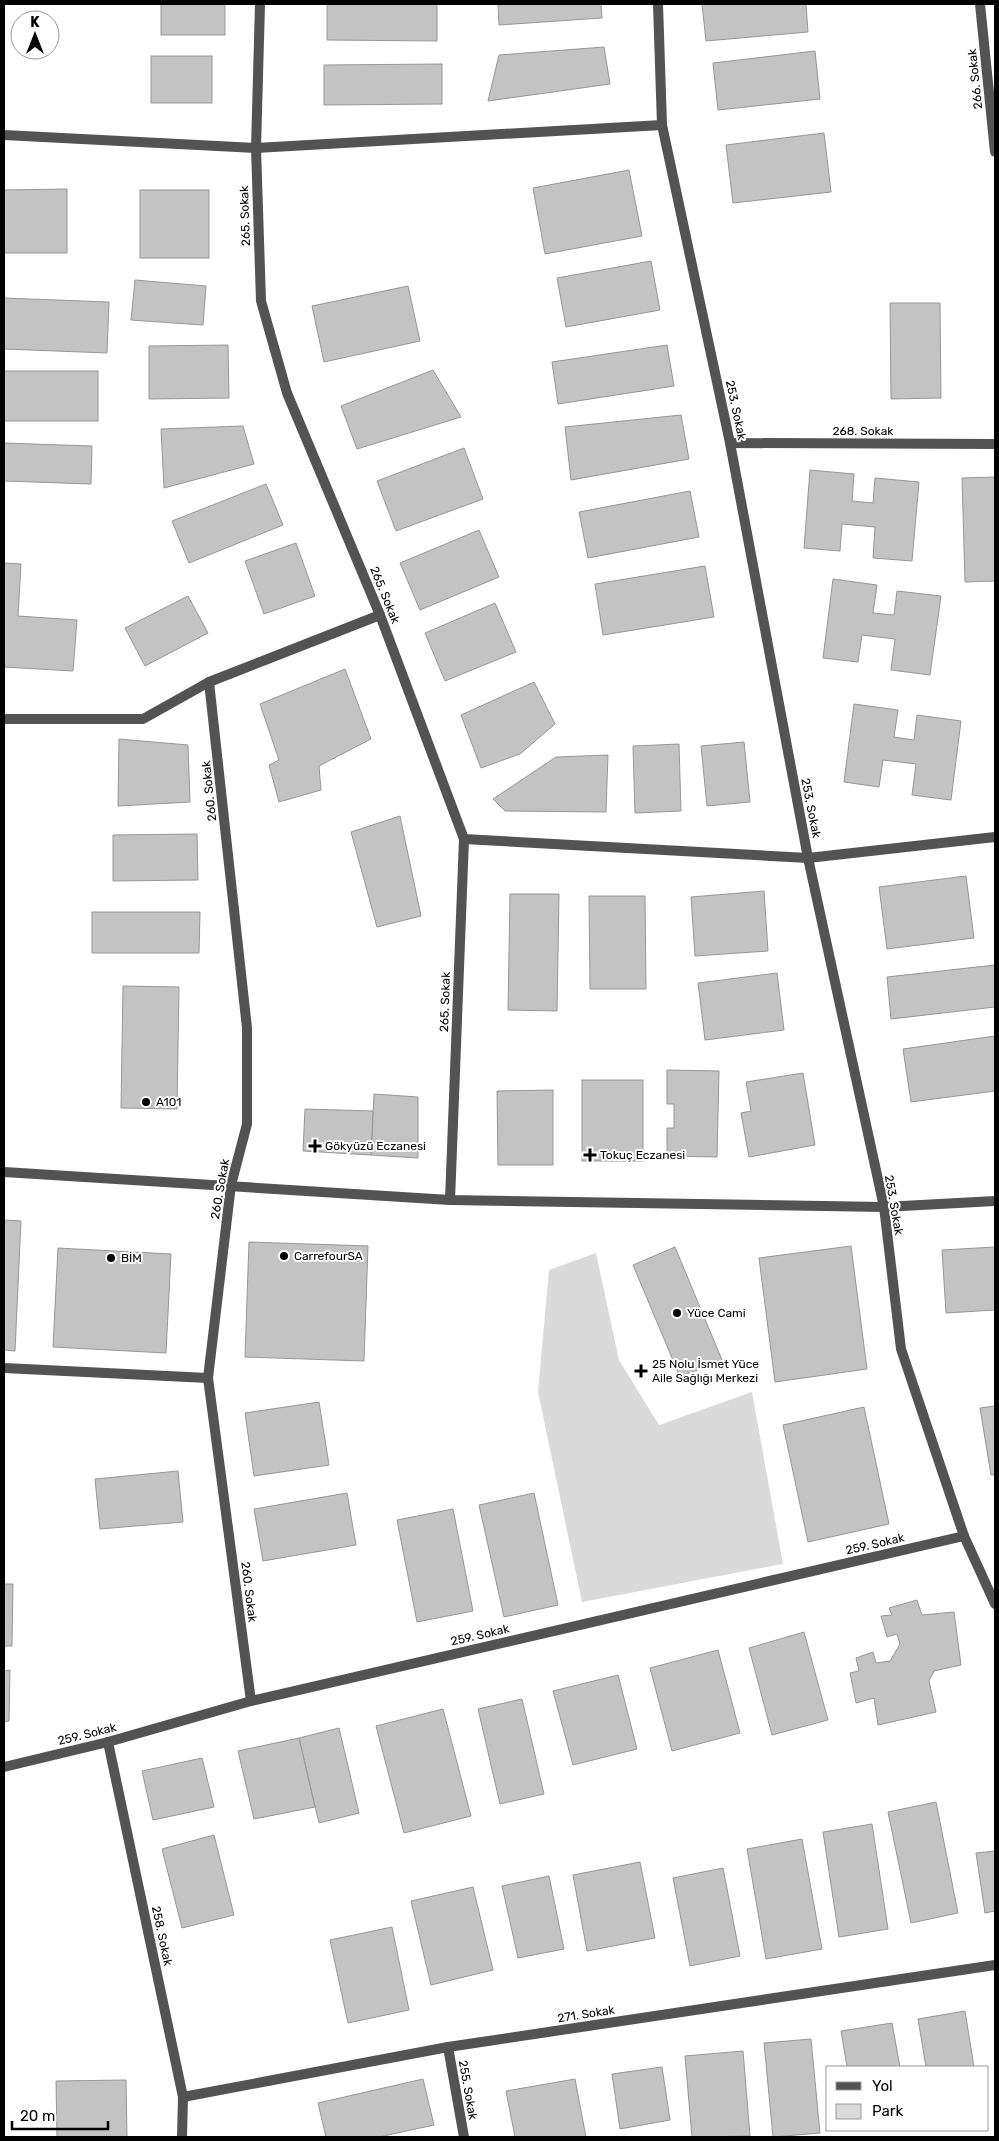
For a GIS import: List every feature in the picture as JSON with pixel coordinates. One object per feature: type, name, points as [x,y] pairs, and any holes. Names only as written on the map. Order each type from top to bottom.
[{"type":"street","name":"265. Sokak","points":[[260,4],[256,148],[261,301],[287,393],[380,615],[464,840],[450,1200]]},
{"type":"street","name":"253. Sokak","points":[[658,4],[662,125],[730,443],[808,858],[884,1207],[901,1349],[964,1536],[995,1604]]},
{"type":"street","name":"266. Sokak","points":[[980,4],[995,152]]},
{"type":"street","points":[[4,135],[256,148],[662,125]]},
{"type":"street","name":"268. Sokak","points":[[730,443],[995,444]]},
{"type":"street","points":[[4,719],[143,719],[209,682],[380,615]]},
{"type":"street","name":"260. Sokak","points":[[209,682],[247,1028],[247,1124],[231,1185],[208,1378],[250,1701]]},
{"type":"street","points":[[464,840],[808,858],[995,837]]},
{"type":"street","points":[[4,1172],[450,1200],[884,1207],[995,1201]]},
{"type":"street","points":[[4,1368],[208,1378]]},
{"type":"street","name":"259. Sokak","points":[[4,1767],[108,1742],[250,1701],[964,1536]]},
{"type":"street","name":"258. Sokak","points":[[108,1742],[183,2097],[182,2137]]},
{"type":"street","name":"271. Sokak","points":[[183,2097],[448,2047],[995,1965]]},
{"type":"street","name":"255. Sokak","points":[[448,2047],[464,2137]]},
{"type":"green space","points":[[596,1253],[619,1360],[659,1425],[752,1392],[783,1564],[582,1602],[538,1392],[549,1270]]},
{"type":"building","points":[[161,4],[225,4],[225,35],[161,35]]},
{"type":"building","points":[[327,4],[437,4],[437,41],[327,40]]},
{"type":"building","points":[[498,4],[601,4],[602,18],[499,25]]},
{"type":"building","points":[[702,4],[806,4],[808,32],[706,41]]},
{"type":"building","points":[[604,47],[610,84],[488,101],[499,55]]},
{"type":"building","points":[[815,51],[820,99],[718,110],[713,63]]},
{"type":"building","points":[[151,56],[212,56],[212,103],[151,103]]},
{"type":"building","points":[[442,64],[442,104],[324,105],[324,65]]},
{"type":"building","points":[[824,133],[831,192],[733,203],[726,145]]},
{"type":"building","points":[[629,170],[642,236],[545,254],[533,188]]},
{"type":"building","points":[[67,189],[67,253],[4,253],[4,190]]},
{"type":"building","points":[[140,190],[209,190],[209,258],[140,258]]},
{"type":"building","points":[[651,261],[660,310],[566,327],[557,278]]},
{"type":"building","points":[[135,280],[206,286],[203,325],[131,320]]},
{"type":"building","points":[[408,286],[420,341],[324,362],[312,306]]},
{"type":"building","points":[[4,298],[109,302],[107,353],[4,349]]},
{"type":"building","points":[[890,303],[940,303],[941,398],[891,399]]},
{"type":"building","points":[[228,345],[229,398],[149,399],[149,346]]},
{"type":"building","points":[[667,345],[674,386],[558,404],[552,362]]},
{"type":"building","points":[[433,370],[461,417],[357,449],[341,406]]},
{"type":"building","points":[[4,371],[98,371],[98,421],[4,421]]},
{"type":"building","points":[[681,415],[689,459],[571,480],[565,427]]},
{"type":"building","points":[[243,426],[254,464],[164,488],[161,429]]},
{"type":"building","points":[[4,443],[92,446],[91,484],[4,481]]},
{"type":"building","points":[[464,448],[483,499],[396,531],[377,481]]},
{"type":"building","points":[[810,470],[854,474],[852,501],[873,503],[875,478],[919,482],[912,561],[873,558],[875,527],[842,524],[840,551],[804,548]]},
{"type":"building","points":[[995,477],[995,581],[965,582],[962,478]]},
{"type":"building","points":[[266,484],[283,525],[189,563],[172,521]]},
{"type":"building","points":[[690,491],[699,537],[588,558],[579,512]]},
{"type":"building","points":[[479,530],[499,577],[420,610],[400,563]]},
{"type":"building","points":[[296,543],[315,596],[264,614],[245,561]]},
{"type":"building","points":[[4,563],[21,564],[18,616],[77,620],[73,671],[4,667]]},
{"type":"building","points":[[705,566],[714,617],[603,635],[595,584]]},
{"type":"building","points":[[833,579],[877,585],[873,613],[894,615],[897,591],[941,596],[930,675],[891,670],[895,639],[862,635],[858,662],[823,658]]},
{"type":"building","points":[[188,596],[208,633],[145,666],[125,628]]},
{"type":"building","points":[[495,603],[516,652],[445,681],[425,633]]},
{"type":"building","points":[[345,669],[371,739],[319,766],[321,790],[279,802],[269,765],[279,760],[260,704]]},
{"type":"building","points":[[534,682],[555,724],[520,754],[481,768],[461,715]]},
{"type":"building","points":[[854,704],[898,710],[894,737],[914,740],[917,715],[961,721],[951,800],[912,795],[916,764],[883,760],[879,787],[844,782]]},
{"type":"building","points":[[119,739],[188,745],[190,802],[118,806]]},
{"type":"building","points":[[744,742],[750,802],[707,806],[701,746]]},
{"type":"building","points":[[679,744],[681,811],[635,813],[633,746]]},
{"type":"building","points":[[608,755],[606,812],[505,811],[493,799],[556,757]]},
{"type":"building","points":[[400,816],[421,916],[377,927],[351,832]]},
{"type":"building","points":[[197,834],[198,880],[113,881],[113,835]]},
{"type":"building","points":[[966,876],[974,938],[887,949],[879,887]]},
{"type":"building","points":[[764,891],[768,951],[695,956],[691,897]]},
{"type":"building","points":[[510,894],[559,894],[557,1011],[508,1010]]},
{"type":"building","points":[[589,896],[645,896],[646,989],[590,989]]},
{"type":"building","points":[[92,912],[200,912],[199,953],[92,953]]},
{"type":"building","points":[[995,965],[995,1007],[891,1019],[887,977]]},
{"type":"building","points":[[777,973],[784,1030],[705,1040],[698,983]]},
{"type":"building","points":[[123,986],[179,987],[177,1109],[121,1108]]},
{"type":"building","points":[[995,1036],[995,1091],[911,1102],[903,1049]]},
{"type":"building","points":[[667,1070],[719,1071],[717,1157],[667,1156],[667,1128],[674,1128],[674,1104],[667,1104]]},
{"type":"building","points":[[803,1073],[815,1145],[749,1157],[741,1113],[751,1111],[746,1082]]},
{"type":"building","points":[[582,1080],[643,1080],[643,1161],[582,1161]]},
{"type":"building","points":[[553,1090],[553,1165],[498,1165],[497,1091]]},
{"type":"building","points":[[374,1094],[418,1097],[418,1158],[371,1155]]},
{"type":"building","points":[[305,1109],[373,1111],[371,1155],[303,1151]]},
{"type":"building","points":[[4,1220],[21,1221],[15,1351],[4,1350]]},
{"type":"building","points":[[249,1242],[368,1246],[364,1361],[245,1357]]},
{"type":"building","points":[[851,1246],[867,1369],[775,1382],[759,1258]]},
{"type":"building","name":"Yüce Cami","points":[[675,1247],[722,1360],[680,1377],[633,1265]]},
{"type":"building","points":[[995,1247],[995,1310],[946,1313],[942,1250]]},
{"type":"building","points":[[58,1248],[171,1254],[166,1353],[53,1347]]},
{"type":"building","points":[[319,1402],[329,1465],[254,1476],[245,1413]]},
{"type":"building","points":[[995,1406],[995,1475],[991,1475],[980,1408]]},
{"type":"building","points":[[864,1407],[889,1524],[808,1542],[783,1425]]},
{"type":"building","points":[[178,1471],[183,1522],[100,1529],[95,1479]]},
{"type":"building","points":[[347,1493],[356,1545],[263,1561],[254,1509]]},
{"type":"building","points":[[534,1493],[558,1605],[504,1617],[479,1505]]},
{"type":"building","points":[[453,1509],[473,1611],[417,1622],[397,1520]]},
{"type":"building","points":[[4,1584],[13,1584],[12,1646],[4,1646]]},
{"type":"building","points":[[917,1600],[922,1615],[954,1612],[961,1665],[934,1671],[929,1681],[936,1712],[878,1725],[874,1698],[856,1703],[850,1673],[859,1671],[856,1658],[873,1652],[876,1663],[890,1661],[900,1644],[897,1634],[887,1637],[881,1616],[892,1615],[889,1608]]},
{"type":"building","points":[[804,1632],[828,1720],[772,1735],[749,1648]]},
{"type":"building","points":[[718,1650],[740,1733],[672,1751],[650,1668]]},
{"type":"building","points":[[10,1670],[9,1721],[4,1722],[4,1671]]},
{"type":"building","points":[[618,1675],[637,1749],[573,1765],[553,1691]]},
{"type":"building","points":[[522,1699],[544,1794],[500,1804],[478,1709]]},
{"type":"building","points":[[443,1709],[471,1816],[404,1833],[376,1726]]},
{"type":"building","points":[[339,1728],[359,1813],[319,1823],[299,1738]]},
{"type":"building","points":[[299,1738],[315,1807],[254,1819],[238,1751]]},
{"type":"building","points":[[202,1758],[214,1807],[153,1820],[142,1771]]},
{"type":"building","points":[[936,1802],[958,1913],[911,1923],[888,1812]]},
{"type":"building","points":[[872,1824],[888,1929],[839,1937],[823,1832]]},
{"type":"building","points":[[214,1835],[234,1915],[182,1928],[162,1849]]},
{"type":"building","points":[[802,1839],[822,1949],[766,1959],[747,1849]]},
{"type":"building","points":[[995,1851],[995,1911],[985,1913],[976,1853]]},
{"type":"building","points":[[640,1862],[655,1938],[587,1951],[573,1875]]},
{"type":"building","points":[[723,1868],[740,1956],[690,1966],[673,1878]]},
{"type":"building","points":[[549,1876],[564,1949],[518,1958],[502,1886]]},
{"type":"building","points":[[473,1887],[493,1970],[431,1985],[411,1901]]},
{"type":"building","points":[[392,1927],[409,2010],[348,2023],[330,1940]]},
{"type":"building","points":[[965,2011],[974,2066],[926,2066],[918,2019]]},
{"type":"building","points":[[892,2023],[900,2066],[847,2066],[841,2031]]},
{"type":"building","points":[[811,2039],[820,2133],[773,2137],[764,2043]]},
{"type":"building","points":[[743,2051],[750,2136],[692,2137],[685,2056]]},
{"type":"building","points":[[662,2067],[670,2120],[620,2129],[612,2074]]},
{"type":"building","points":[[423,2079],[434,2125],[379,2137],[326,2137],[318,2103]]},
{"type":"building","points":[[575,2079],[586,2137],[515,2137],[506,2091]]},
{"type":"building","points":[[126,2080],[127,2137],[57,2137],[56,2081]]},
{"type":"place","name":"A101","points":[[146,1102]]},
{"type":"place","name":"Gökyüzü Eczanesi","points":[[315,1146]]},
{"type":"place","name":"Tokuç Eczanesi","points":[[590,1155]]},
{"type":"place","name":"CarrefourSA","points":[[284,1256]]},
{"type":"place","name":"BİM","points":[[111,1258]]},
{"type":"place","name":"Yüce Cami","points":[[677,1313]]},
{"type":"place","name":"25 Nolu İsmet Yüce Aile Sağlığı Merkezi","points":[[641,1371]]}]
